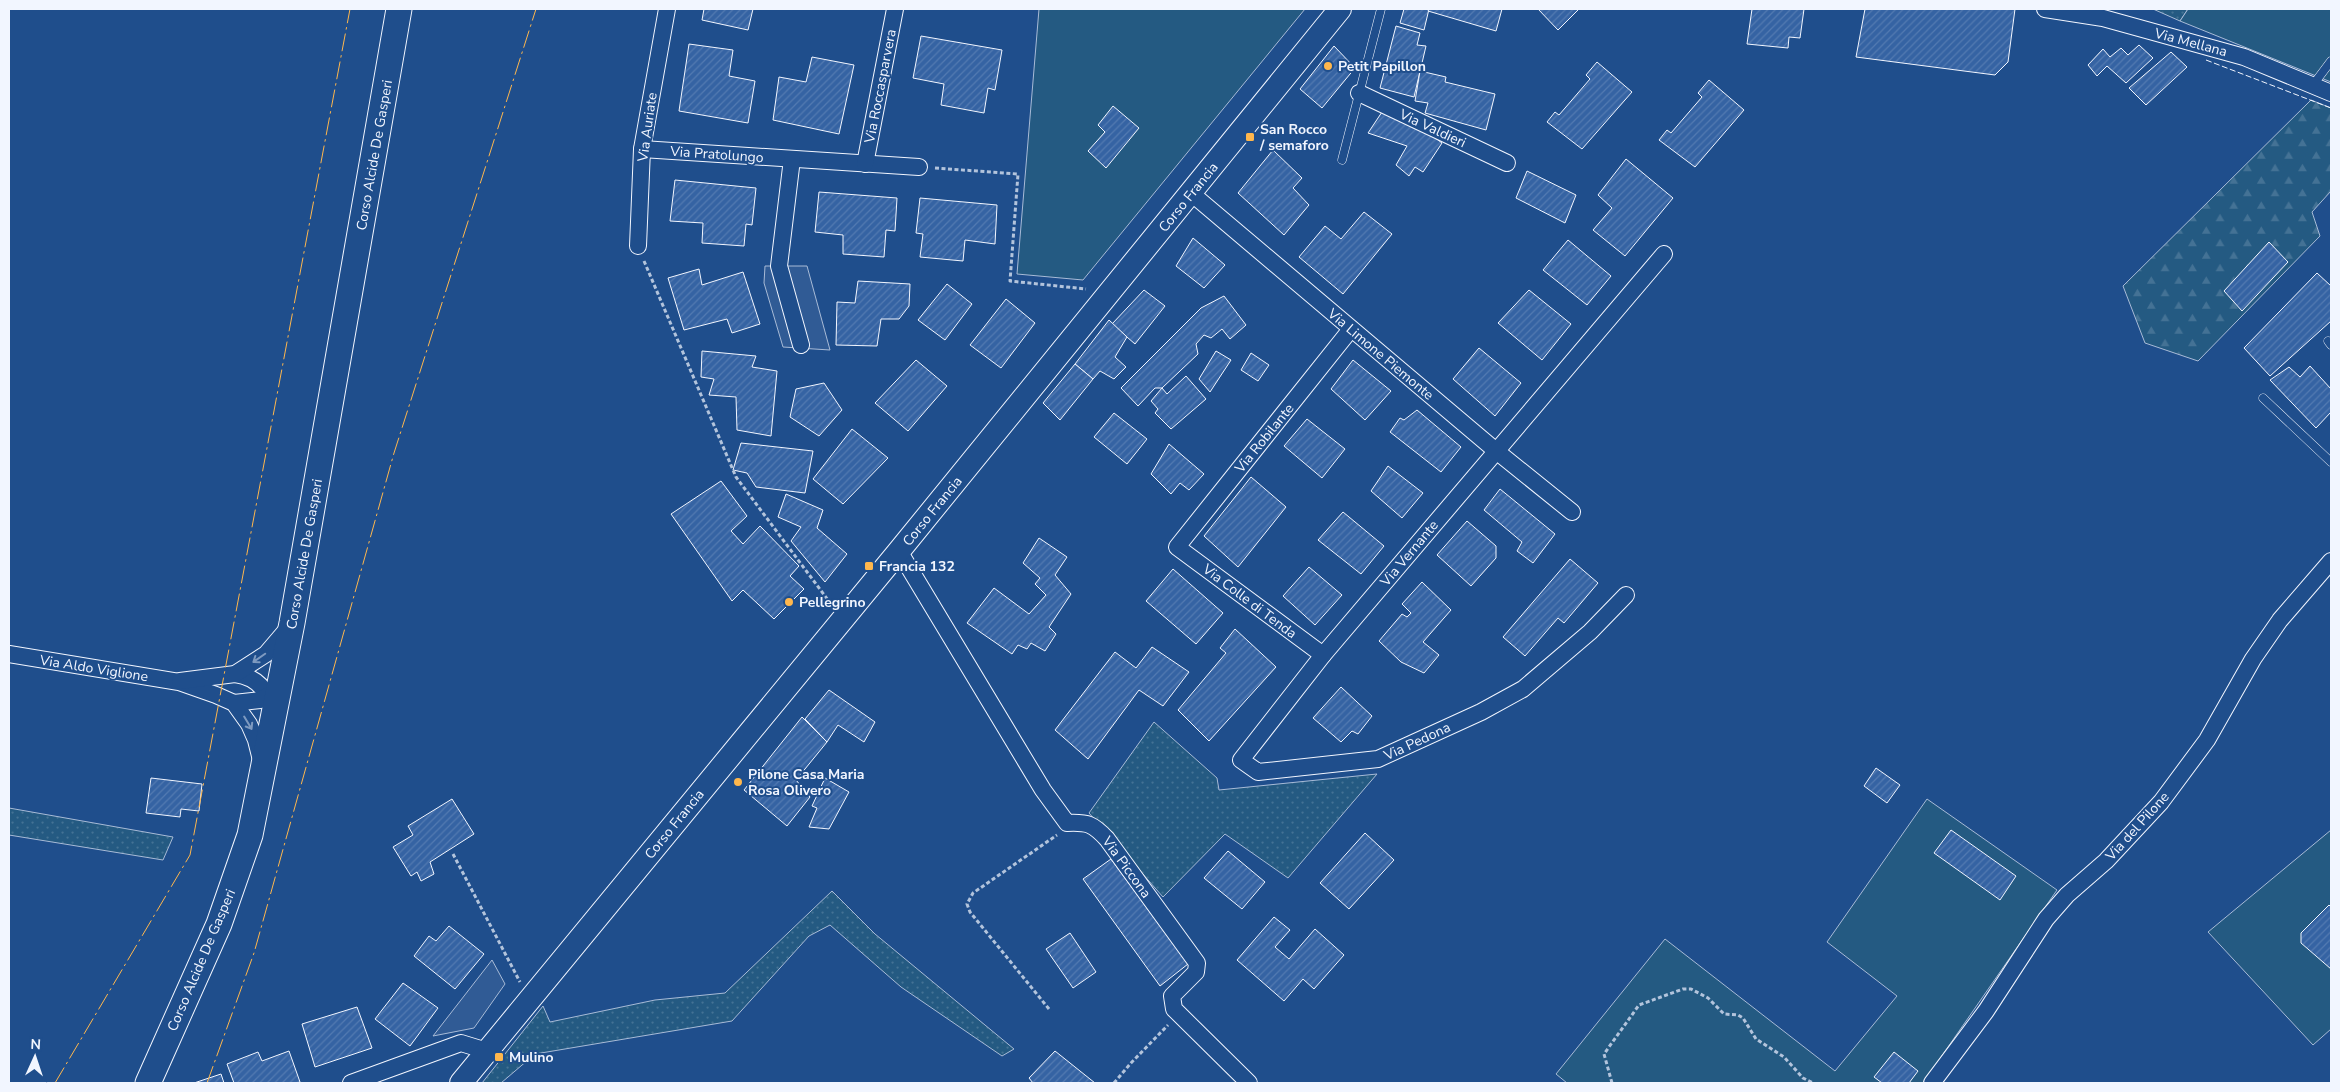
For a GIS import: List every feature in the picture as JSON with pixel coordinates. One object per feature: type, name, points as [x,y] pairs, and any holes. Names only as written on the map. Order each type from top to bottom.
[{"type":"main road","name":"Corso Alcide De Gasperi","points":[[148,1083],[219,924],[250,835],[263,772],[272,698],[292,623],[399,9]]},
{"type":"main road","name":"Corso Francia","points":[[464,1082],[899,552],[1340,9]]},
{"type":"street","name":"Via Auriate","points":[[638,246],[642,149],[667,9]]},
{"type":"street","name":"Via Roccasparvera","points":[[865,164],[895,9]]},
{"type":"street","name":"Via Mellana","points":[[2045,9],[2107,13],[2244,56],[2331,93]]},
{"type":"street","name":"Via Valdieri","points":[[1359,93],[1507,163]]},
{"type":"street","name":"Via Pratolungo","points":[[642,149],[920,168]]},
{"type":"street","points":[[792,159],[779,266],[801,346]]},
{"type":"street","name":"Via Limone Piemonte","points":[[1191,193],[1495,450],[1572,512]]},
{"type":"street","name":"Via Vernante","points":[[1323,655],[1495,450],[1664,254]]},
{"type":"street","name":"Via Robilante","points":[[1177,547],[1352,329]]},
{"type":"street","name":"Via Colle di Tenda","points":[[1177,547],[1323,655]]},
{"type":"street","points":[[899,552],[1043,790],[1067,823]]},
{"type":"street","name":"Via del Pilone","points":[[1932,1083],[1986,1010],[2046,919],[2067,895],[2106,861],[2161,802],[2207,740],[2253,659],[2280,620],[2331,561]]},
{"type":"street","name":"Via Pedona","points":[[1323,655],[1241,760],[1258,772],[1378,759],[1481,712],[1523,689],[1590,632],[1626,595]]},
{"type":"street","name":"Via Aldo Viglione","points":[[235,674],[266,654],[292,623]]},
{"type":"street","name":"Via Aldo Viglione","points":[[9,654],[179,682],[234,703],[272,698],[263,687],[248,676],[235,674],[179,682]]},
{"type":"street","points":[[234,703],[249,724],[256,740],[263,772]]},
{"type":"street","name":"Via Piccona","points":[[1067,823],[1081,822],[1095,826],[1107,839],[1197,963],[1196,972],[1172,996],[1174,1009],[1179,1014]]},
{"type":"street","points":[[1179,1014],[1249,1083]]},
{"type":"street","points":[[351,1083],[461,1043],[487,1052]]},
{"type":"lane","points":[[1342,160],[1381,9]]},
{"type":"lane","points":[[2313,85],[2331,61]]},
{"type":"lane","points":[[2263,398],[2331,462]]},
{"type":"path","points":[[920,168],[1018,174],[1010,281],[1090,289]]},
{"type":"path","points":[[638,246],[736,477],[831,605]]},
{"type":"path","points":[[1049,1009],[970,912],[967,904],[973,893],[1051,840],[1067,823]]},
{"type":"path","points":[[453,854],[530,1000]]},
{"type":"path","points":[[1612,1083],[1604,1054],[1639,1004],[1682,989],[1701,993],[1724,1014],[1738,1015],[1743,1018],[1756,1039],[1784,1058],[1803,1078],[1813,1083]]},
{"type":"path","points":[[1114,1083],[1179,1014]]},
{"type":"green space","points":[[1039,9],[1305,9],[1083,280],[1017,274]]},
{"type":"green space","points":[[2153,9],[2188,9],[2180,21]]},
{"type":"green space","points":[[2188,9],[2331,9],[2331,82],[2180,21]]},
{"type":"green space","points":[[2311,100],[2331,108],[2331,191],[2312,212],[2320,236],[2198,361],[2145,343],[2123,286]]},
{"type":"green space","points":[[1154,722],[1217,778],[1219,790],[1377,774],[1288,878],[1225,834],[1163,897],[1089,813]]},
{"type":"green space","points":[[1927,799],[2057,890],[1923,1083],[1567,1083],[1556,1074],[1665,939],[1835,1071],[1897,996],[1827,942]]},
{"type":"green space","points":[[9,808],[173,837],[163,860],[9,835]]},
{"type":"green space","points":[[2331,830],[2331,1029],[2313,1045],[2208,932]]},
{"type":"green space","points":[[832,891],[875,934],[1014,1049],[1002,1056],[901,987],[830,925],[809,936],[732,1021],[535,1054],[501,1083],[482,1083],[543,1006],[550,1022],[655,1000],[725,993]]},
{"type":"shaded area","points":[[765,266],[807,266],[830,350],[783,347],[764,283]]},
{"type":"shaded area","points":[[492,960],[505,984],[474,1028],[433,1036]]},
{"type":"building","points":[[704,9],[753,9],[748,30],[702,20]]},
{"type":"building","points":[[1404,9],[1429,9],[1424,30],[1400,23]]},
{"type":"building","points":[[1429,9],[1502,9],[1496,31],[1428,11]]},
{"type":"building","points":[[1538,9],[1579,9],[1558,30]]},
{"type":"building","points":[[1752,9],[1804,9],[1800,38],[1789,37],[1788,48],[1747,44]]},
{"type":"building","points":[[1865,9],[2015,9],[2008,62],[1995,75],[1856,57]]},
{"type":"building","points":[[1396,26],[1420,33],[1417,45],[1426,46],[1414,97],[1380,88]]},
{"type":"building","points":[[921,36],[1002,50],[995,90],[988,88],[984,113],[941,105],[944,84],[913,78]]},
{"type":"building","points":[[689,44],[733,50],[729,76],[755,81],[748,123],[679,111]]},
{"type":"building","points":[[2139,45],[2153,58],[2126,83],[2107,66],[2097,76],[2088,65],[2103,49],[2110,57],[2121,48],[2128,55]]},
{"type":"building","points":[[1334,46],[1355,68],[1322,108],[1300,89]]},
{"type":"building","points":[[2171,52],[2187,67],[2146,105],[2129,88]]},
{"type":"building","points":[[812,57],[854,65],[839,134],[773,120],[779,77],[806,82]]},
{"type":"building","points":[[1597,62],[1632,92],[1582,149],[1547,122],[1555,112],[1559,115],[1590,79],[1586,75]]},
{"type":"building","points":[[1420,71],[1446,77],[1445,82],[1495,94],[1486,130],[1425,113],[1428,103],[1415,101]]},
{"type":"building","points":[[1709,80],[1744,110],[1695,167],[1659,140],[1667,130],[1671,133],[1702,97],[1698,93]]},
{"type":"building","points":[[1113,106],[1139,128],[1106,168],[1088,151],[1105,132],[1098,125]]},
{"type":"building","points":[[1382,112],[1415,123],[1442,143],[1423,172],[1415,167],[1409,176],[1396,165],[1407,146],[1368,133]]},
{"type":"building","points":[[1273,150],[1302,178],[1293,188],[1309,205],[1284,235],[1238,193]]},
{"type":"building","points":[[1626,159],[1673,198],[1625,256],[1593,230],[1612,208],[1598,195]]},
{"type":"building","points":[[1527,171],[1576,195],[1565,223],[1516,198]]},
{"type":"building","points":[[675,180],[756,188],[752,225],[746,224],[744,246],[702,243],[703,223],[670,221]]},
{"type":"building","points":[[819,192],[897,198],[895,231],[886,230],[884,257],[843,254],[843,235],[815,232]]},
{"type":"building","points":[[920,198],[997,205],[995,244],[965,240],[963,261],[920,257],[923,234],[916,233]]},
{"type":"building","points":[[1364,212],[1392,234],[1343,294],[1299,257],[1325,226],[1341,239]]},
{"type":"building","points":[[1193,238],[1225,265],[1204,288],[1176,266]]},
{"type":"building","points":[[1568,240],[1611,276],[1587,305],[1543,270]]},
{"type":"building","points":[[2269,242],[2288,262],[2242,311],[2224,291]]},
{"type":"building","points":[[699,269],[702,285],[743,272],[760,324],[732,333],[727,319],[684,330],[668,278]]},
{"type":"building","points":[[2317,273],[2331,286],[2331,321],[2270,376],[2244,348]]},
{"type":"building","points":[[858,281],[910,284],[909,306],[899,319],[881,319],[877,346],[836,345],[837,302],[855,303]]},
{"type":"building","points":[[947,284],[972,304],[945,340],[918,320]]},
{"type":"building","points":[[1144,290],[1165,306],[1135,344],[1112,324]]},
{"type":"building","points":[[1529,290],[1571,324],[1542,360],[1498,323]]},
{"type":"building","points":[[1224,296],[1246,325],[1230,339],[1222,329],[1211,338],[1204,335],[1196,344],[1198,354],[1162,388],[1155,388],[1138,406],[1121,388],[1201,308]]},
{"type":"building","points":[[1006,299],[1035,323],[1001,368],[970,345]]},
{"type":"building","points":[[1109,320],[1127,337],[1115,357],[1126,367],[1114,379],[1100,371],[1093,379],[1075,364]]},
{"type":"building","points":[[1479,348],[1521,383],[1495,416],[1453,379]]},
{"type":"building","points":[[702,351],[756,356],[752,367],[777,371],[771,436],[737,430],[736,397],[709,395],[714,379],[701,377]]},
{"type":"building","points":[[1216,351],[1231,360],[1210,392],[1199,379]]},
{"type":"building","points":[[1251,353],[1269,365],[1258,381],[1241,370]]},
{"type":"building","points":[[916,360],[947,386],[908,431],[875,403]]},
{"type":"building","points":[[1353,360],[1391,391],[1365,420],[1331,389]]},
{"type":"building","points":[[1075,364],[1093,379],[1060,420],[1043,403]]},
{"type":"building","points":[[2310,366],[2331,389],[2331,412],[2316,428],[2270,380],[2289,367],[2300,377]]},
{"type":"building","points":[[1186,376],[1206,399],[1171,429],[1155,413],[1158,409],[1151,401],[1162,388],[1167,394]]},
{"type":"building","points":[[824,383],[842,410],[819,436],[790,417],[796,389]]},
{"type":"building","points":[[1417,410],[1461,447],[1441,472],[1390,432],[1400,418],[1404,420]]},
{"type":"building","points":[[1114,413],[1147,439],[1127,464],[1094,437]]},
{"type":"building","points":[[1307,419],[1345,449],[1322,478],[1284,446]]},
{"type":"building","points":[[852,429],[888,458],[843,504],[813,479]]},
{"type":"building","points":[[741,443],[813,451],[805,493],[756,487],[747,473],[733,470]]},
{"type":"building","points":[[1169,444],[1204,474],[1189,490],[1180,483],[1171,494],[1151,474]]},
{"type":"building","points":[[1388,466],[1423,493],[1402,518],[1371,491]]},
{"type":"building","points":[[1251,477],[1286,507],[1238,567],[1204,536]]},
{"type":"building","points":[[721,481],[747,516],[731,531],[743,544],[760,526],[799,566],[790,576],[804,589],[774,619],[743,590],[732,601],[671,514]]},
{"type":"building","points":[[1500,489],[1555,534],[1533,563],[1517,551],[1522,542],[1484,510]]},
{"type":"building","points":[[786,494],[823,510],[817,528],[847,554],[825,582],[791,541],[801,527],[778,517]]},
{"type":"building","points":[[1343,512],[1384,546],[1361,574],[1318,540]]},
{"type":"building","points":[[1467,521],[1496,546],[1496,558],[1471,586],[1437,555]]},
{"type":"building","points":[[1039,538],[1067,557],[1055,575],[1071,594],[1049,627],[1056,634],[1045,651],[1031,643],[1027,649],[1018,645],[1012,654],[967,623],[994,588],[1029,614],[1046,595],[1035,584],[1040,578],[1023,563]]},
{"type":"building","points":[[1570,559],[1598,583],[1564,623],[1558,618],[1525,656],[1503,637]]},
{"type":"building","points":[[1309,567],[1342,595],[1315,625],[1283,596]]},
{"type":"building","points":[[1173,569],[1223,613],[1196,644],[1146,601]]},
{"type":"building","points":[[1422,582],[1451,610],[1423,642],[1439,655],[1424,673],[1401,662],[1379,641],[1402,614],[1407,617],[1411,613],[1402,604]]},
{"type":"building","points":[[1235,629],[1276,667],[1209,741],[1178,710],[1226,653],[1220,648]]},
{"type":"building","points":[[1152,647],[1189,672],[1163,706],[1139,690],[1088,759],[1055,730],[1115,652],[1136,668]]},
{"type":"building","points":[[1341,687],[1372,716],[1358,734],[1352,731],[1341,742],[1313,718]]},
{"type":"building","points":[[829,690],[875,722],[864,742],[838,725],[827,742],[805,719]]},
{"type":"building","points":[[802,717],[827,742],[796,780],[810,797],[787,826],[744,790]]},
{"type":"building","points":[[1876,768],[1900,785],[1887,803],[1864,786]]},
{"type":"building","points":[[151,778],[202,784],[199,811],[181,809],[180,817],[146,813]]},
{"type":"building","points":[[825,778],[849,792],[829,829],[809,827],[817,808],[812,806]]},
{"type":"building","points":[[452,799],[474,834],[430,862],[434,874],[421,881],[417,872],[411,876],[393,847],[413,835],[408,826]]},
{"type":"building","points":[[1951,830],[2016,876],[2000,900],[1934,853]]},
{"type":"building","points":[[1365,833],[1394,860],[1349,909],[1320,883]]},
{"type":"building","points":[[1228,851],[1265,882],[1242,909],[1204,878]]},
{"type":"building","points":[[1111,859],[1188,964],[1160,986],[1083,879]]},
{"type":"building","points":[[2329,905],[2331,907],[2331,969],[2301,943],[2301,933]]},
{"type":"building","points":[[1274,917],[1290,930],[1275,947],[1289,959],[1315,929],[1344,955],[1314,989],[1303,979],[1284,1001],[1237,960]]},
{"type":"building","points":[[449,926],[484,954],[455,989],[414,956],[429,936],[436,941]]},
{"type":"building","points":[[1070,933],[1096,972],[1073,988],[1046,949]]},
{"type":"building","points":[[403,983],[438,1008],[410,1046],[375,1019]]},
{"type":"building","points":[[357,1007],[372,1048],[315,1067],[302,1024]]},
{"type":"building","points":[[289,1051],[300,1082],[234,1083],[227,1064],[258,1052],[262,1061]]},
{"type":"building","points":[[1055,1051],[1095,1083],[1033,1083],[1029,1078]]},
{"type":"building","points":[[1894,1052],[1918,1071],[1909,1083],[1882,1083],[1874,1077]]},
{"type":"building","points":[[221,1074],[224,1083],[194,1083]]},
{"type":"fence","points":[[2206,60],[2331,108]]},
{"type":"power","points":[[55,1083],[190,855],[350,9]]},
{"type":"power","points":[[207,1083],[254,953],[394,453],[536,9]]},
{"type":"place","name":"Petit Papillon","points":[[1328,66]]},
{"type":"place","name":"San Rocco / semaforo","points":[[1250,137]]},
{"type":"place","name":"Francia 132","points":[[869,566]]},
{"type":"place","name":"Pellegrino","points":[[789,602]]},
{"type":"place","name":"Pilone Casa Maria Rosa Olivero","points":[[738,782]]},
{"type":"place","name":"Mulino","points":[[499,1057]]}]
